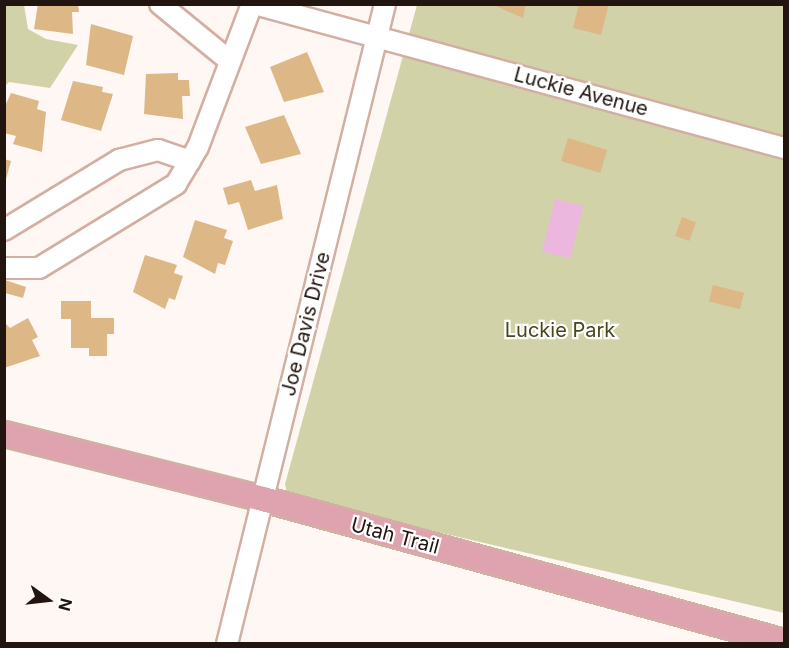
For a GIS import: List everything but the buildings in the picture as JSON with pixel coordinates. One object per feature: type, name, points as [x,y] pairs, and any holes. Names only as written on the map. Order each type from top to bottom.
[{"type":"main road","name":"Utah Trail","points":[[4,434],[263,500],[784,642]]},
{"type":"street","points":[[160,4],[230,61]]},
{"type":"street","points":[[4,268],[39,268],[176,184],[190,161],[253,4]]},
{"type":"street","name":"Luckie Avenue","points":[[253,4],[784,148]]},
{"type":"street","name":"Joe Davis Drive","points":[[227,644],[385,4]]},
{"type":"street","points":[[4,230],[119,160],[158,150],[190,161]]},
{"type":"green space","points":[[5,4],[24,5],[28,29],[46,39],[78,45],[50,88],[9,82],[5,86]]},
{"type":"green space","name":"Luckie Park","points":[[417,5],[784,5],[784,613],[288,497],[285,484]]},
{"type":"shaded area","points":[[555,199],[583,206],[570,258],[542,251]]}]
